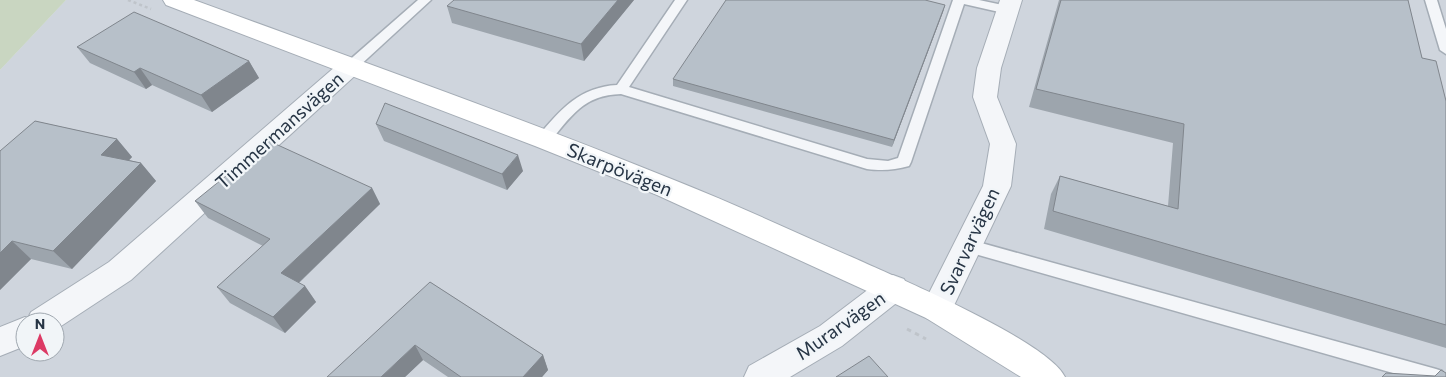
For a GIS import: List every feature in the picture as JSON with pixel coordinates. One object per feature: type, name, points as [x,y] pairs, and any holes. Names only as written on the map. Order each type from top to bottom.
[{"type":"street","name":"Skarpövägen","points":[[174,0],[544,139],[667,188],[937,309],[1019,357],[1048,377]]},
{"type":"street","name":"Svarvarvägen","points":[[937,309],[997,186],[1003,144],[985,97],[989,68],[1009,5]]},
{"type":"street","name":"Timmermansvägen","points":[[57,312],[120,271],[351,66]]},
{"type":"street","name":"Murarvägen","points":[[761,377],[831,336],[893,288]]},
{"type":"street","points":[[0,342],[15,335]]},
{"type":"lane","points":[[351,66],[426,0]]},
{"type":"lane","points":[[621,89],[681,0]]},
{"type":"lane","points":[[544,139],[582,97],[595,91],[621,89],[867,164],[888,166],[904,162],[959,0]]},
{"type":"lane","points":[[963,0],[1009,5]]},
{"type":"lane","points":[[1431,0],[1446,50]]},
{"type":"lane","points":[[967,246],[1123,297],[1436,377]]},
{"type":"shaded area","points":[[66,0],[1446,0],[1446,377],[0,377],[0,70]]},
{"type":"green space","points":[[0,0],[66,0],[0,70]]},
{"type":"building","points":[[454,0],[618,0],[581,44],[447,6]]},
{"type":"building","points":[[726,0],[925,0],[945,5],[894,140],[673,79]]},
{"type":"building","points":[[1061,0],[1408,0],[1422,58],[1436,61],[1446,101],[1446,325],[1053,211],[1060,176],[1178,209],[1184,124],[1036,89]]},
{"type":"building","points":[[134,12],[249,61],[201,95],[140,68],[134,72],[77,47]]},
{"type":"building","points":[[385,103],[518,155],[502,174],[376,124]]},
{"type":"building","points":[[35,121],[117,139],[101,155],[141,163],[53,251],[12,241],[0,253],[0,151]]},
{"type":"building","points":[[269,141],[372,188],[281,273],[305,286],[273,317],[217,287],[270,239],[195,201]]},
{"type":"building","points":[[430,282],[543,355],[523,377],[461,377],[415,345],[381,377],[327,377]]},
{"type":"building","points":[[869,356],[888,377],[836,377]]},
{"type":"building","points":[[1441,370],[1446,373],[1446,377],[1382,377],[1386,373],[1435,376]]}]
